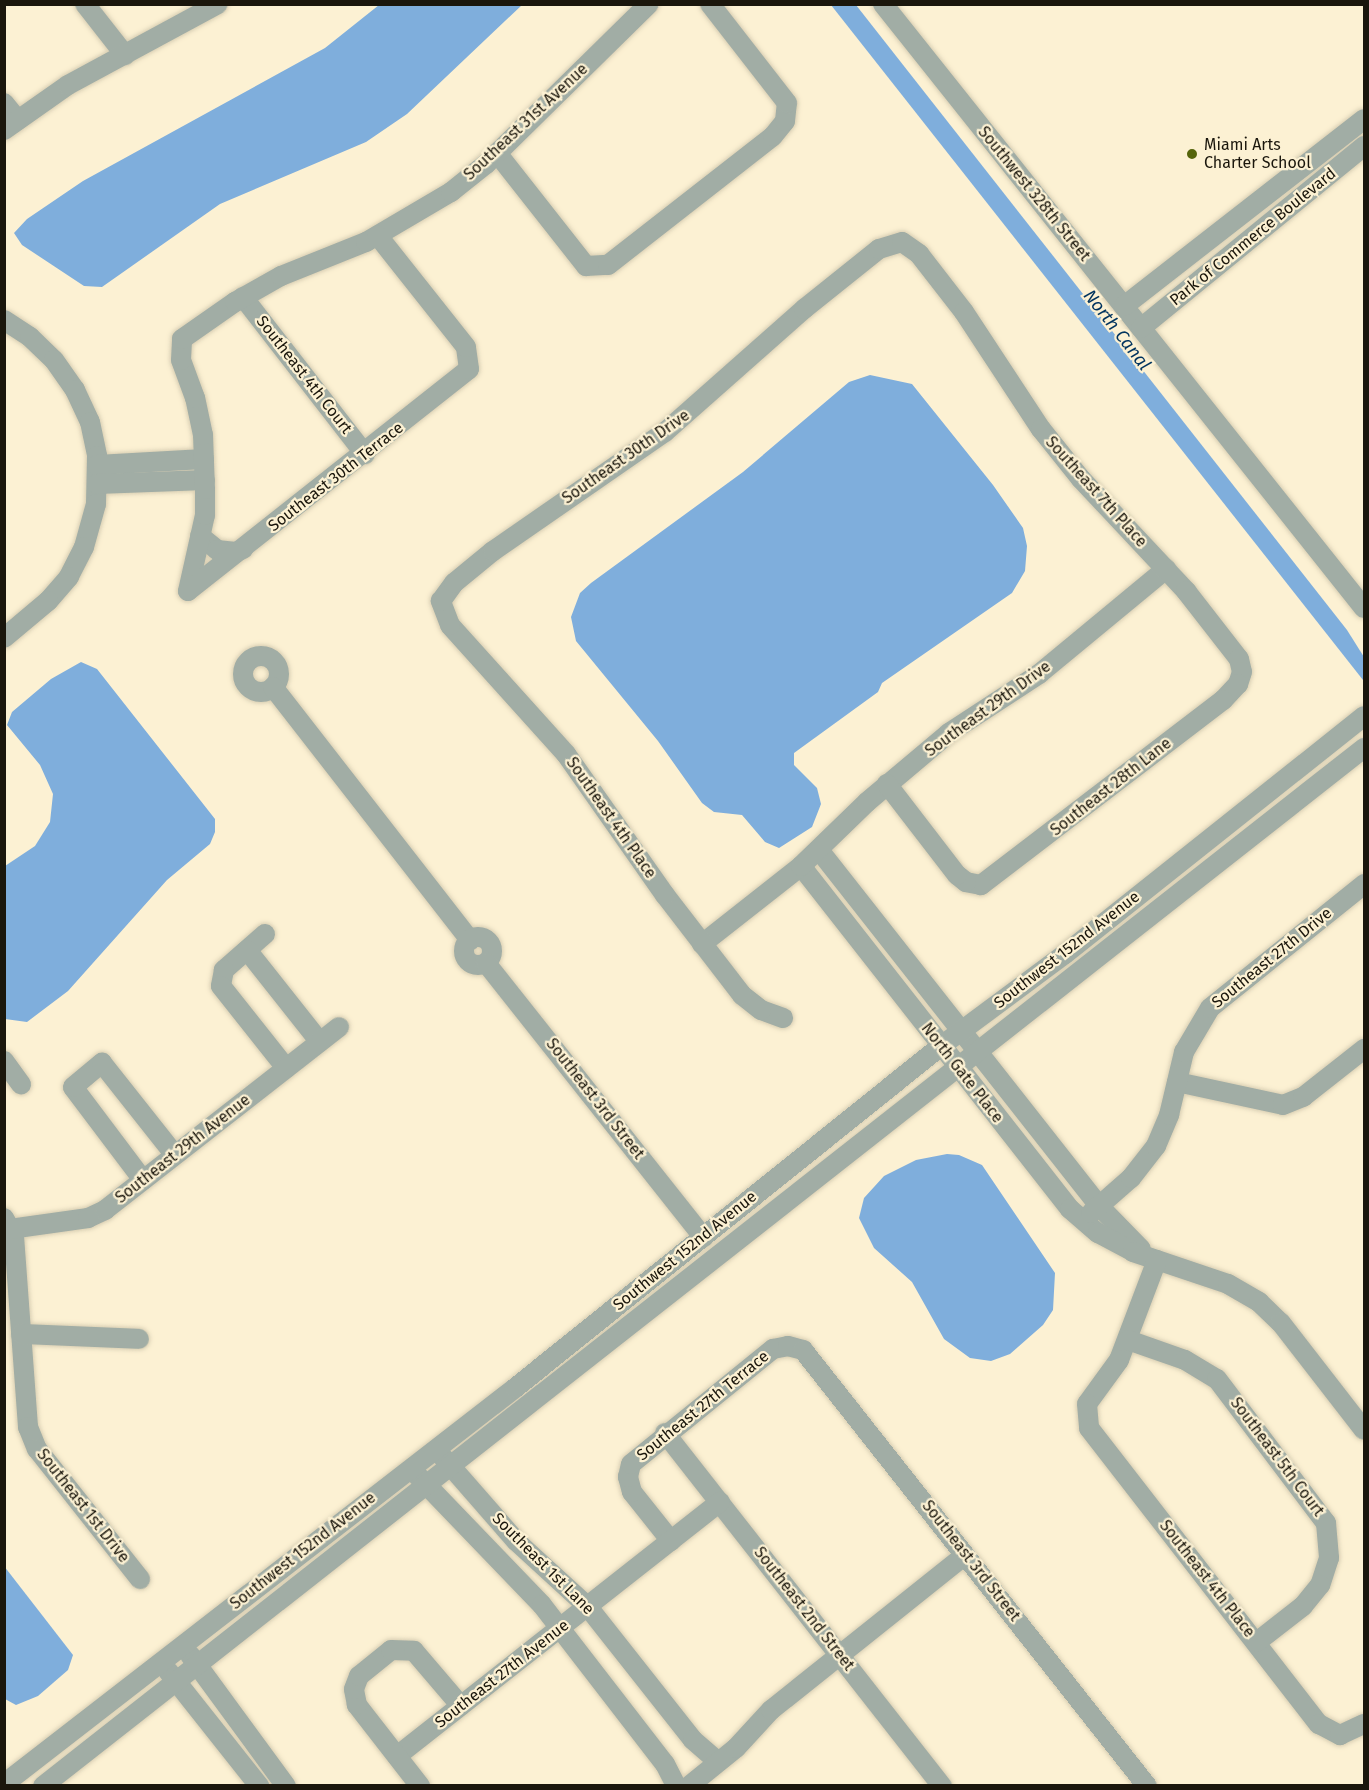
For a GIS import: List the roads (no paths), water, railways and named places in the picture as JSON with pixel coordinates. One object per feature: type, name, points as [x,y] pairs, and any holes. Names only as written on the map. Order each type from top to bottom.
[{"type":"street","points":[[86,4],[125,55]]},
{"type":"street","points":[[4,103],[11,125],[68,85],[218,4]]},
{"type":"street","name":"Southeast 31st Avenue","points":[[204,459],[195,398],[179,350],[182,339],[243,297],[280,276],[378,236],[451,192],[497,153],[649,4]]},
{"type":"street","points":[[497,153],[586,266],[597,268],[608,265],[773,136],[788,113],[787,103],[710,4]]},
{"type":"street","name":"Southwest 328th Street","points":[[883,4],[1365,608]]},
{"type":"street","name":"Park of Commerce Boulevard","points":[[1124,306],[1365,119]]},
{"type":"street","name":"Park of Commerce Boulevard","points":[[1141,328],[1365,146]]},
{"type":"street","name":"Southeast 30th Terrace","points":[[200,536],[188,591],[462,378],[471,362],[470,355],[378,236]]},
{"type":"street","name":"Southeast 7th Place","points":[[902,242],[914,248],[946,287],[1024,405],[1081,480],[1166,569],[1239,659],[1242,672],[1238,684]]},
{"type":"street","name":"Southeast 30th Drive","points":[[442,610],[446,591],[493,551],[665,432],[827,290],[879,249],[902,242]]},
{"type":"street","name":"Southeast 4th Court","points":[[243,297],[365,454]]},
{"type":"street","points":[[4,320],[30,337],[54,360],[75,390],[90,422],[97,475],[96,504],[84,547],[69,577],[48,602],[4,638]]},
{"type":"street","points":[[97,475],[204,459],[205,480],[200,536],[217,550],[236,552],[243,549]]},
{"type":"street","points":[[97,475],[205,480]]},
{"type":"street","name":"Southeast 29th Drive","points":[[702,944],[801,866],[887,784],[949,733],[1039,674],[1166,569]]},
{"type":"street","name":"Southeast 4th Place","points":[[442,610],[462,639],[583,776],[702,944],[742,995],[761,1010],[783,1018]]},
{"type":"street","name":"Southeast 28th Lane","points":[[887,784],[957,875],[966,882],[981,885],[1223,700],[1238,684]]},
{"type":"street","name":"Southeast 3rd Street","points":[[273,687],[470,940],[484,939],[491,946],[491,955],[486,963],[703,1237]]},
{"type":"street","name":"Southwest 152nd Avenue","points":[[4,1784],[436,1449],[941,1046],[1365,716]]},
{"type":"street","name":"Southwest 152nd Avenue","points":[[43,1785],[959,1070],[1365,748]]},
{"type":"street","name":"North Gate Place","points":[[819,850],[1099,1206],[1151,1257]]},
{"type":"street","name":"North Gate Place","points":[[801,866],[959,1070],[1082,1221],[1127,1248],[1228,1284],[1259,1302],[1281,1323],[1365,1430]]},
{"type":"street","name":"Southeast 27th Drive","points":[[1082,1221],[1149,1157],[1164,1129],[1192,1034],[1218,999],[1365,884]]},
{"type":"street","points":[[265,934],[224,970],[221,986],[286,1068]]},
{"type":"street","points":[[878,964],[896,949]]},
{"type":"street","points":[[247,950],[320,1042]]},
{"type":"street","name":"Southeast 29th Avenue","points":[[7,1223],[88,1218],[143,1180],[339,1027]]},
{"type":"street","points":[[1177,1082],[1283,1105],[1303,1097],[1365,1049]]},
{"type":"street","points":[[4,1061],[21,1084]]},
{"type":"street","points":[[143,1180],[73,1087],[102,1063],[175,1155]]},
{"type":"street","points":[[1020,1147],[1040,1132]]},
{"type":"street","name":"Southeast 1st Drive","points":[[7,1223],[21,1334],[28,1427],[37,1449],[140,1579]]},
{"type":"street","points":[[1128,1340],[1151,1257]]},
{"type":"street","points":[[21,1334],[139,1339]]},
{"type":"street","name":"Southeast 4th Place","points":[[1128,1340],[1113,1369],[1089,1400],[1085,1413],[1099,1444],[1257,1642],[1319,1724],[1340,1735],[1365,1724]]},
{"type":"street","name":"Southeast 5th Court","points":[[1128,1340],[1185,1360],[1217,1379],[1326,1523],[1329,1558],[1320,1585],[1303,1606],[1257,1642]]},
{"type":"street","name":"Southeast 3rd Street","points":[[788,1346],[807,1354],[1147,1785]]},
{"type":"street","name":"Southeast 27th Terrace","points":[[671,1541],[632,1492],[628,1477],[635,1459],[773,1349],[788,1346]]},
{"type":"street","name":"Southeast 2nd Street","points":[[665,1433],[942,1785]]},
{"type":"street","name":"Southeast 1st Lane","points":[[436,1449],[516,1541],[588,1607],[693,1740],[718,1762]]},
{"type":"street","name":"Southeast 1st Lane","points":[[411,1468],[530,1593],[665,1764],[676,1785]]},
{"type":"street","name":"Southeast 27th Avenue","points":[[397,1756],[720,1502]]},
{"type":"street","points":[[689,1785],[718,1762],[771,1710],[965,1555]]},
{"type":"street","points":[[530,1593],[550,1574]]},
{"type":"street","points":[[182,1645],[286,1785]]},
{"type":"street","points":[[420,1785],[357,1705],[354,1689],[366,1668],[401,1648],[422,1656],[461,1706]]},
{"type":"street","points":[[160,1662],[259,1785]]},
{"type":"water","points":[[379,5],[522,5],[407,114],[366,142],[220,204],[102,287],[84,286],[22,245],[14,233],[27,219],[83,181],[325,48]]},
{"type":"water","name":"North Canal","points":[[831,5],[856,5],[1347,630],[1364,657],[1363,680]]},
{"type":"water","points":[[870,375],[912,384],[993,485],[1023,528],[1027,546],[1025,571],[1012,593],[882,683],[878,692],[794,753],[794,765],[817,788],[821,804],[812,827],[779,848],[765,842],[742,815],[714,812],[702,803],[658,741],[576,641],[571,617],[580,593],[591,583],[743,472],[849,382]]},
{"type":"water","points":[[81,662],[97,669],[215,819],[215,832],[210,844],[167,880],[68,991],[27,1022],[5,1019],[5,866],[35,846],[50,822],[53,794],[40,765],[7,725],[12,712],[51,679]]},
{"type":"water","points":[[947,1154],[959,1155],[982,1165],[1055,1273],[1053,1310],[1043,1325],[1010,1354],[991,1361],[970,1358],[944,1339],[912,1282],[874,1248],[859,1218],[864,1198],[884,1176],[916,1160]]},
{"type":"water","points":[[4,1566],[73,1655],[68,1670],[38,1696],[16,1705],[5,1699]]},
{"type":"place","name":"Miami Arts Charter School","points":[[1192,154]]}]
